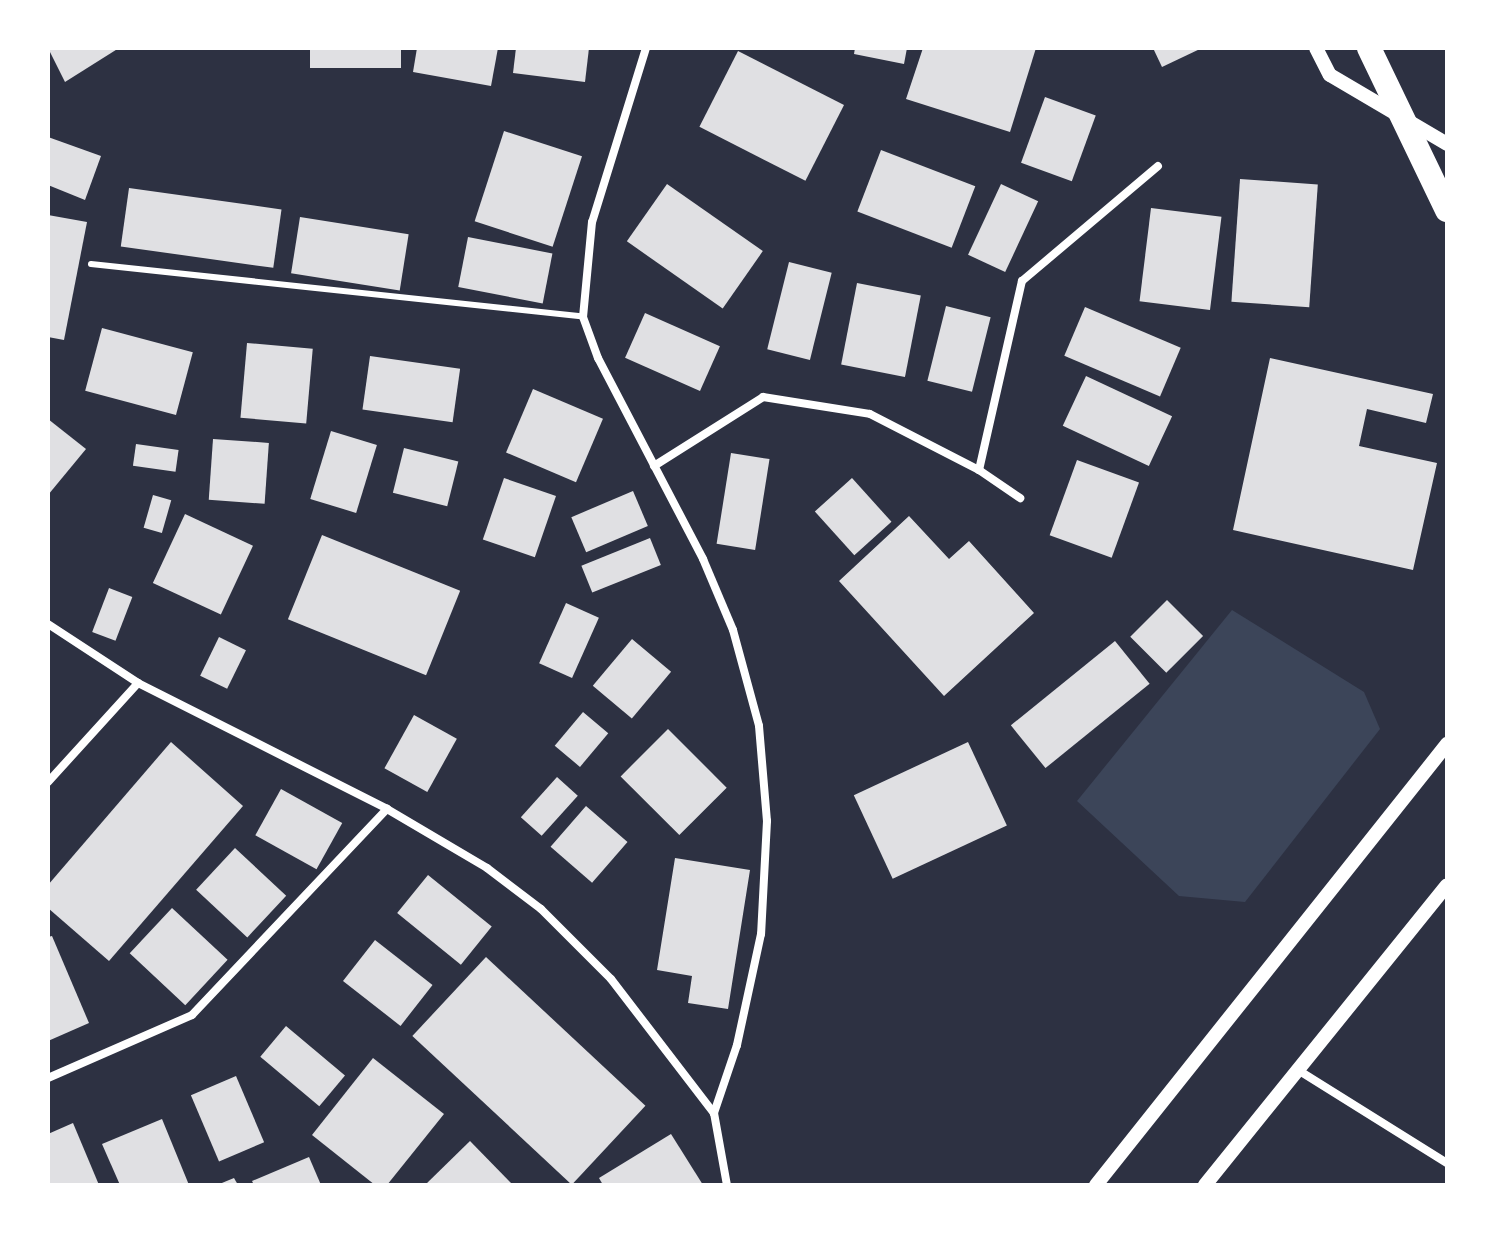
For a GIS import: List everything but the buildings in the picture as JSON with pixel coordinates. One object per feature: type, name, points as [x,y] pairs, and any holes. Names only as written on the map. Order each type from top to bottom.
[{"type":"highway","points":[[1369,48],[1447,210]]},
{"type":"street","points":[[646,48],[592,222],[583,317],[598,358],[733,630],[759,726],[767,821],[761,934],[737,1045],[714,1113]]},
{"type":"street","points":[[1316,48],[1330,75],[1447,144]]},
{"type":"street","points":[[979,470],[1022,281],[1158,166]]},
{"type":"street","points":[[654,466],[763,397],[870,414],[979,470],[1020,498]]},
{"type":"street","points":[[48,624],[138,683],[387,809],[487,868],[541,909],[611,979],[714,1113],[727,1185]]},
{"type":"street","points":[[48,782],[138,683]]},
{"type":"street","points":[[1096,1185],[1447,744]]},
{"type":"street","points":[[48,1078],[192,1015],[387,809]]},
{"type":"street","points":[[1205,1185],[1447,885]]},
{"type":"street","points":[[1298,1070],[1447,1163]]},
{"type":"lane","points":[[91,264],[583,317]]},
{"type":"shaded area","points":[[1232,610],[1364,692],[1380,729],[1245,902],[1179,896],[1077,801]]}]
